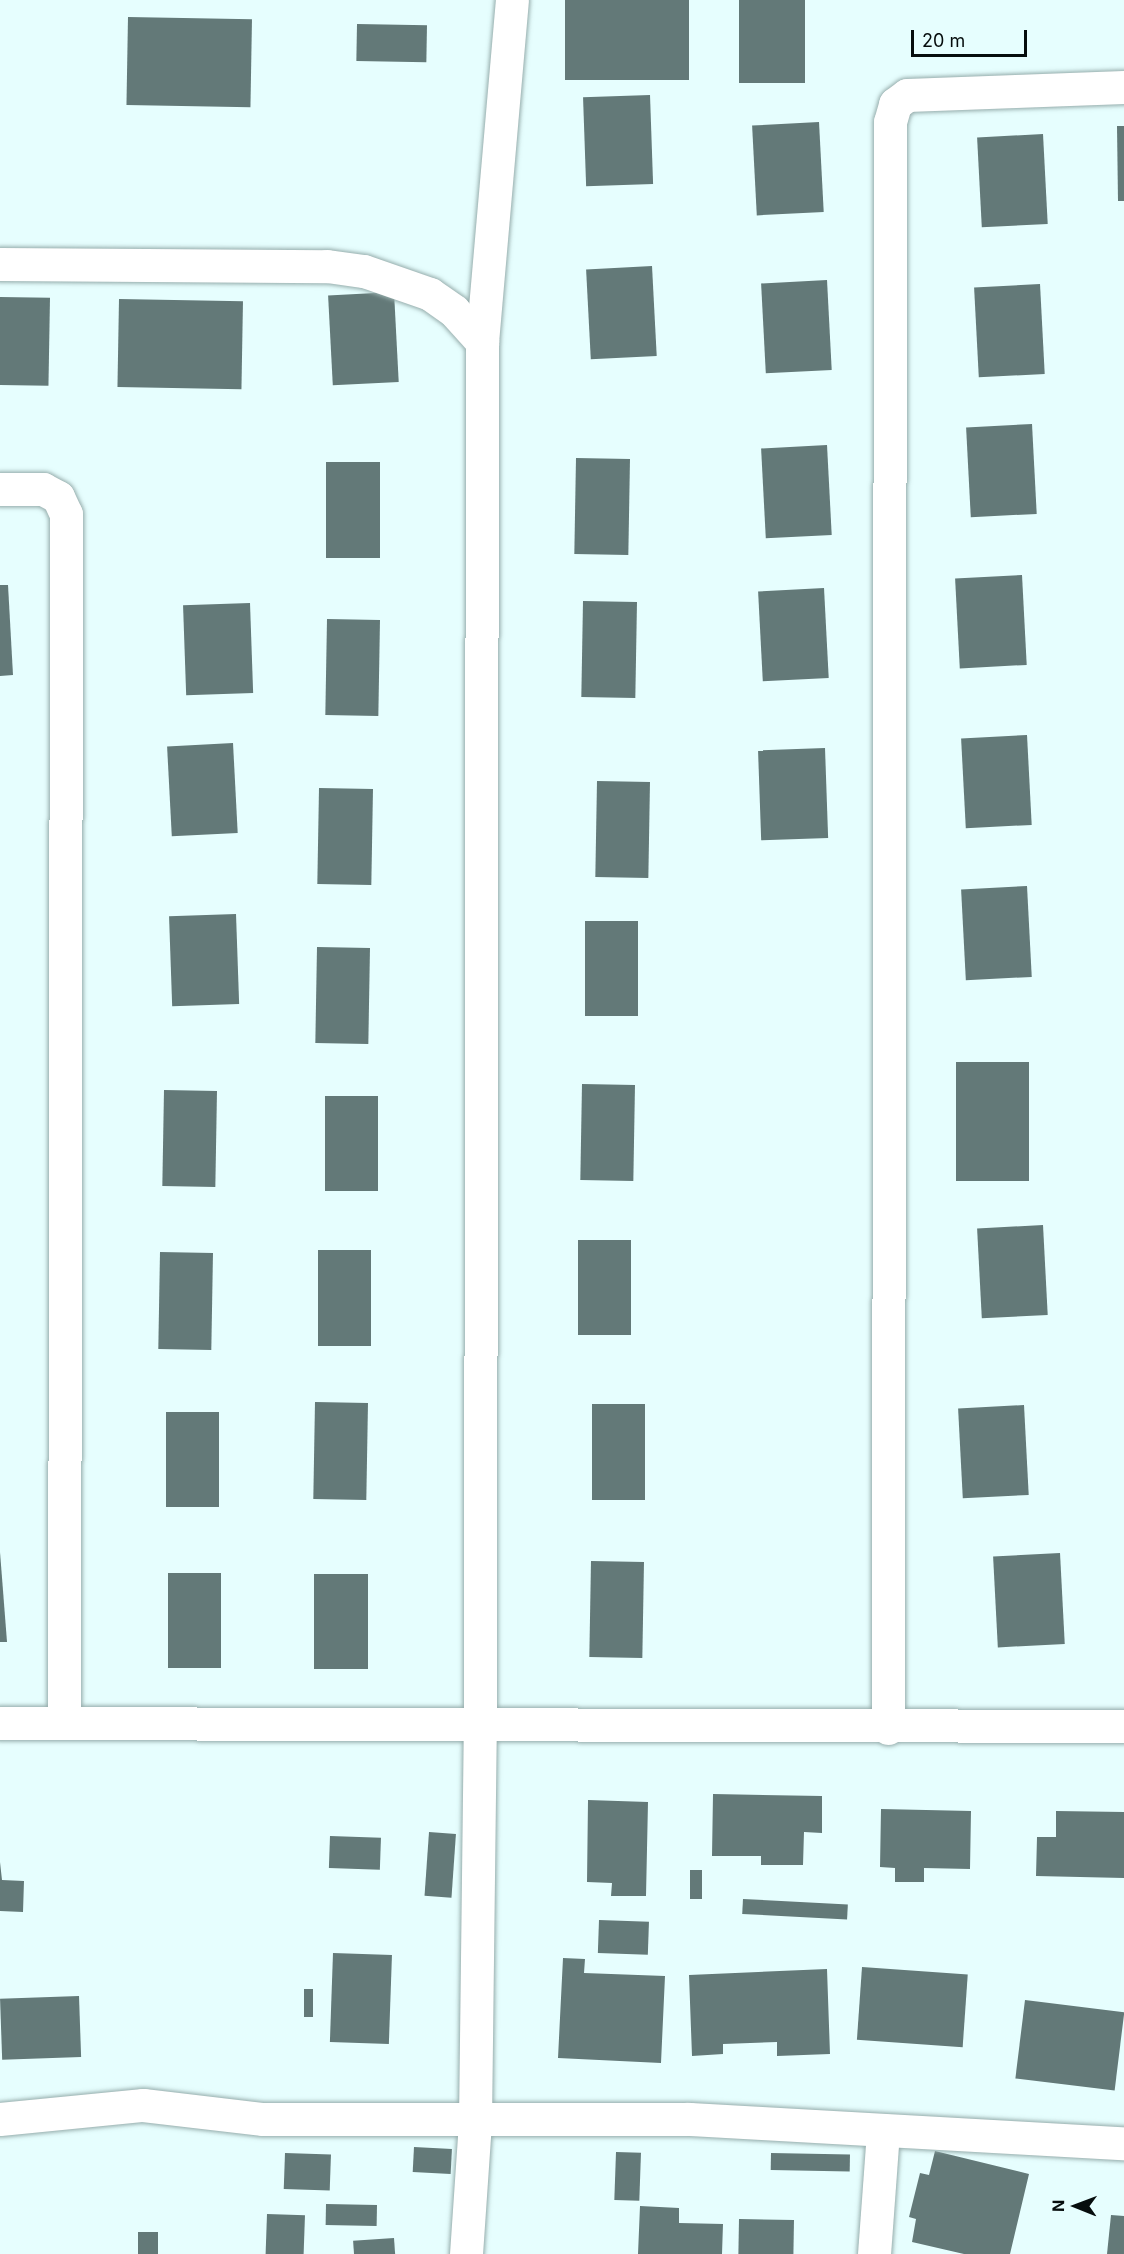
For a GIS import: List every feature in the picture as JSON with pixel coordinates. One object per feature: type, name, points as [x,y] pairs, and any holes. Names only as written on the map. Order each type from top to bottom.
[{"type":"street","points":[[466,2254],[475,2122],[480,1727],[482,342],[512,0]]},
{"type":"street","points":[[888,1728],[890,122],[895,104],[907,95],[1124,87]]},
{"type":"street","points":[[0,264],[327,266],[364,271],[430,294],[454,311],[482,342]]},
{"type":"street","points":[[0,489],[43,489],[58,497],[66,514],[64,1723]]},
{"type":"street","points":[[0,1723],[480,1727],[1124,1726]]},
{"type":"street","points":[[0,2119],[143,2105],[263,2119],[475,2122],[690,2119],[1124,2143]]},
{"type":"street","points":[[874,2254],[883,2130]]},
{"type":"building","points":[[565,0],[689,0],[689,80],[565,80]]},
{"type":"building","points":[[739,0],[805,0],[805,83],[739,83]]},
{"type":"building","points":[[128,17],[252,19],[250,107],[126,105]]},
{"type":"building","points":[[357,24],[427,25],[426,62],[356,61]]},
{"type":"building","points":[[650,95],[653,184],[586,186],[583,97]]},
{"type":"building","points":[[819,122],[824,212],[757,215],[752,126]]},
{"type":"building","points":[[1117,126],[1124,126],[1124,201],[1118,201]]},
{"type":"building","points":[[1043,134],[1048,224],[982,227],[977,137]]},
{"type":"building","points":[[652,266],[657,356],[591,359],[586,269]]},
{"type":"building","points":[[827,280],[832,370],[766,373],[761,283]]},
{"type":"building","points":[[1040,284],[1045,374],[979,377],[974,287]]},
{"type":"building","points":[[394,292],[399,382],[333,385],[328,295]]},
{"type":"building","points":[[0,297],[50,298],[48,386],[0,385]]},
{"type":"building","points":[[119,299],[243,301],[241,389],[117,387]]},
{"type":"building","points":[[1032,424],[1037,514],[971,517],[966,427]]},
{"type":"building","points":[[827,445],[832,535],[766,538],[761,448]]},
{"type":"building","points":[[576,458],[630,459],[628,555],[574,554]]},
{"type":"building","points":[[326,462],[380,462],[380,558],[326,558]]},
{"type":"building","points":[[1022,575],[1027,665],[960,668],[955,579]]},
{"type":"building","points":[[0,585],[8,585],[13,675],[0,676]]},
{"type":"building","points":[[824,588],[829,678],[763,681],[758,591]]},
{"type":"building","points":[[583,601],[637,602],[635,698],[581,697]]},
{"type":"building","points":[[250,603],[253,693],[186,695],[183,605]]},
{"type":"building","points":[[327,619],[380,620],[378,716],[325,715]]},
{"type":"building","points":[[1027,735],[1032,825],[966,828],[961,738]]},
{"type":"building","points":[[233,743],[238,833],[172,836],[167,746]]},
{"type":"building","points":[[825,748],[828,838],[761,840],[758,750]]},
{"type":"building","points":[[597,781],[650,782],[648,878],[595,877]]},
{"type":"building","points":[[319,788],[373,789],[371,885],[317,884]]},
{"type":"building","points":[[1027,886],[1032,977],[966,980],[961,889]]},
{"type":"building","points":[[236,914],[239,1004],[172,1006],[169,916]]},
{"type":"building","points":[[585,921],[638,921],[638,1016],[585,1016]]},
{"type":"building","points":[[317,947],[370,948],[368,1044],[315,1043]]},
{"type":"building","points":[[956,1062],[1029,1062],[1029,1181],[956,1181]]},
{"type":"building","points":[[582,1084],[635,1085],[633,1181],[580,1180]]},
{"type":"building","points":[[164,1090],[217,1091],[215,1187],[162,1186]]},
{"type":"building","points":[[325,1096],[378,1096],[378,1191],[325,1191]]},
{"type":"building","points":[[1043,1225],[1048,1315],[982,1318],[977,1228]]},
{"type":"building","points":[[578,1240],[631,1240],[631,1335],[578,1335]]},
{"type":"building","points":[[318,1250],[371,1250],[371,1346],[318,1346]]},
{"type":"building","points":[[160,1252],[213,1253],[211,1350],[158,1349]]},
{"type":"building","points":[[315,1402],[368,1403],[366,1500],[313,1499]]},
{"type":"building","points":[[592,1404],[645,1404],[645,1500],[592,1500]]},
{"type":"building","points":[[1024,1405],[1029,1495],[963,1498],[958,1408]]},
{"type":"building","points":[[166,1412],[219,1412],[219,1507],[166,1507]]},
{"type":"building","points":[[0,1552],[7,1642],[0,1642]]},
{"type":"building","points":[[1060,1553],[1065,1644],[998,1647],[993,1557]]},
{"type":"building","points":[[591,1561],[644,1562],[642,1658],[589,1657]]},
{"type":"building","points":[[168,1573],[221,1573],[221,1668],[168,1668]]},
{"type":"building","points":[[314,1574],[368,1574],[368,1669],[314,1669]]},
{"type":"building","points":[[713,1794],[822,1796],[822,1833],[804,1832],[803,1865],[761,1865],[761,1856],[712,1856]]},
{"type":"building","points":[[588,1800],[648,1802],[646,1896],[611,1896],[612,1883],[587,1882]]},
{"type":"building","points":[[881,1809],[971,1811],[970,1869],[924,1868],[924,1882],[895,1882],[895,1868],[880,1867]]},
{"type":"building","points":[[1056,1811],[1124,1812],[1124,1878],[1036,1876],[1037,1837],[1056,1837]]},
{"type":"building","points":[[429,1832],[456,1834],[451,1898],[425,1896]]},
{"type":"building","points":[[330,1836],[381,1838],[380,1870],[329,1868]]},
{"type":"building","points":[[0,1862],[2,1880],[24,1881],[23,1912],[0,1911]]},
{"type":"building","points":[[690,1870],[702,1870],[702,1899],[690,1899]]},
{"type":"building","points":[[743,1899],[848,1904],[847,1919],[742,1914]]},
{"type":"building","points":[[599,1920],[649,1922],[648,1955],[598,1953]]},
{"type":"building","points":[[333,1953],[392,1955],[389,2044],[330,2042]]},
{"type":"building","points":[[563,1958],[585,1959],[584,1973],[665,1976],[661,2063],[558,2058]]},
{"type":"building","points":[[862,1967],[968,1974],[963,2047],[857,2040]]},
{"type":"building","points":[[827,1969],[830,2054],[777,2056],[777,2042],[723,2044],[723,2054],[692,2056],[689,1975]]},
{"type":"building","points":[[304,1989],[313,1989],[313,2017],[304,2017]]},
{"type":"building","points":[[79,1996],[81,2057],[2,2060],[0,1999]]},
{"type":"building","points":[[1025,2000],[1124,2012],[1115,2091],[1015,2078]]},
{"type":"building","points":[[414,2147],[452,2149],[451,2174],[413,2172]]},
{"type":"building","points":[[935,2151],[1029,2174],[1010,2254],[964,2254],[912,2242],[916,2219],[909,2217],[920,2173],[929,2175]]},
{"type":"building","points":[[616,2152],[641,2153],[639,2201],[614,2200]]},
{"type":"building","points":[[285,2153],[331,2155],[330,2191],[284,2189]]},
{"type":"building","points":[[771,2153],[850,2154],[850,2171],[771,2170]]},
{"type":"building","points":[[326,2204],[377,2205],[377,2226],[326,2225]]},
{"type":"building","points":[[640,2206],[679,2208],[679,2223],[723,2224],[722,2254],[638,2254]]},
{"type":"building","points":[[267,2214],[305,2215],[304,2254],[266,2254]]},
{"type":"building","points":[[1111,2215],[1124,2216],[1124,2254],[1107,2254]]},
{"type":"building","points":[[739,2219],[794,2220],[793,2254],[738,2254]]},
{"type":"building","points":[[138,2232],[158,2232],[158,2254],[138,2254]]},
{"type":"building","points":[[394,2238],[395,2254],[354,2254],[353,2241]]}]
